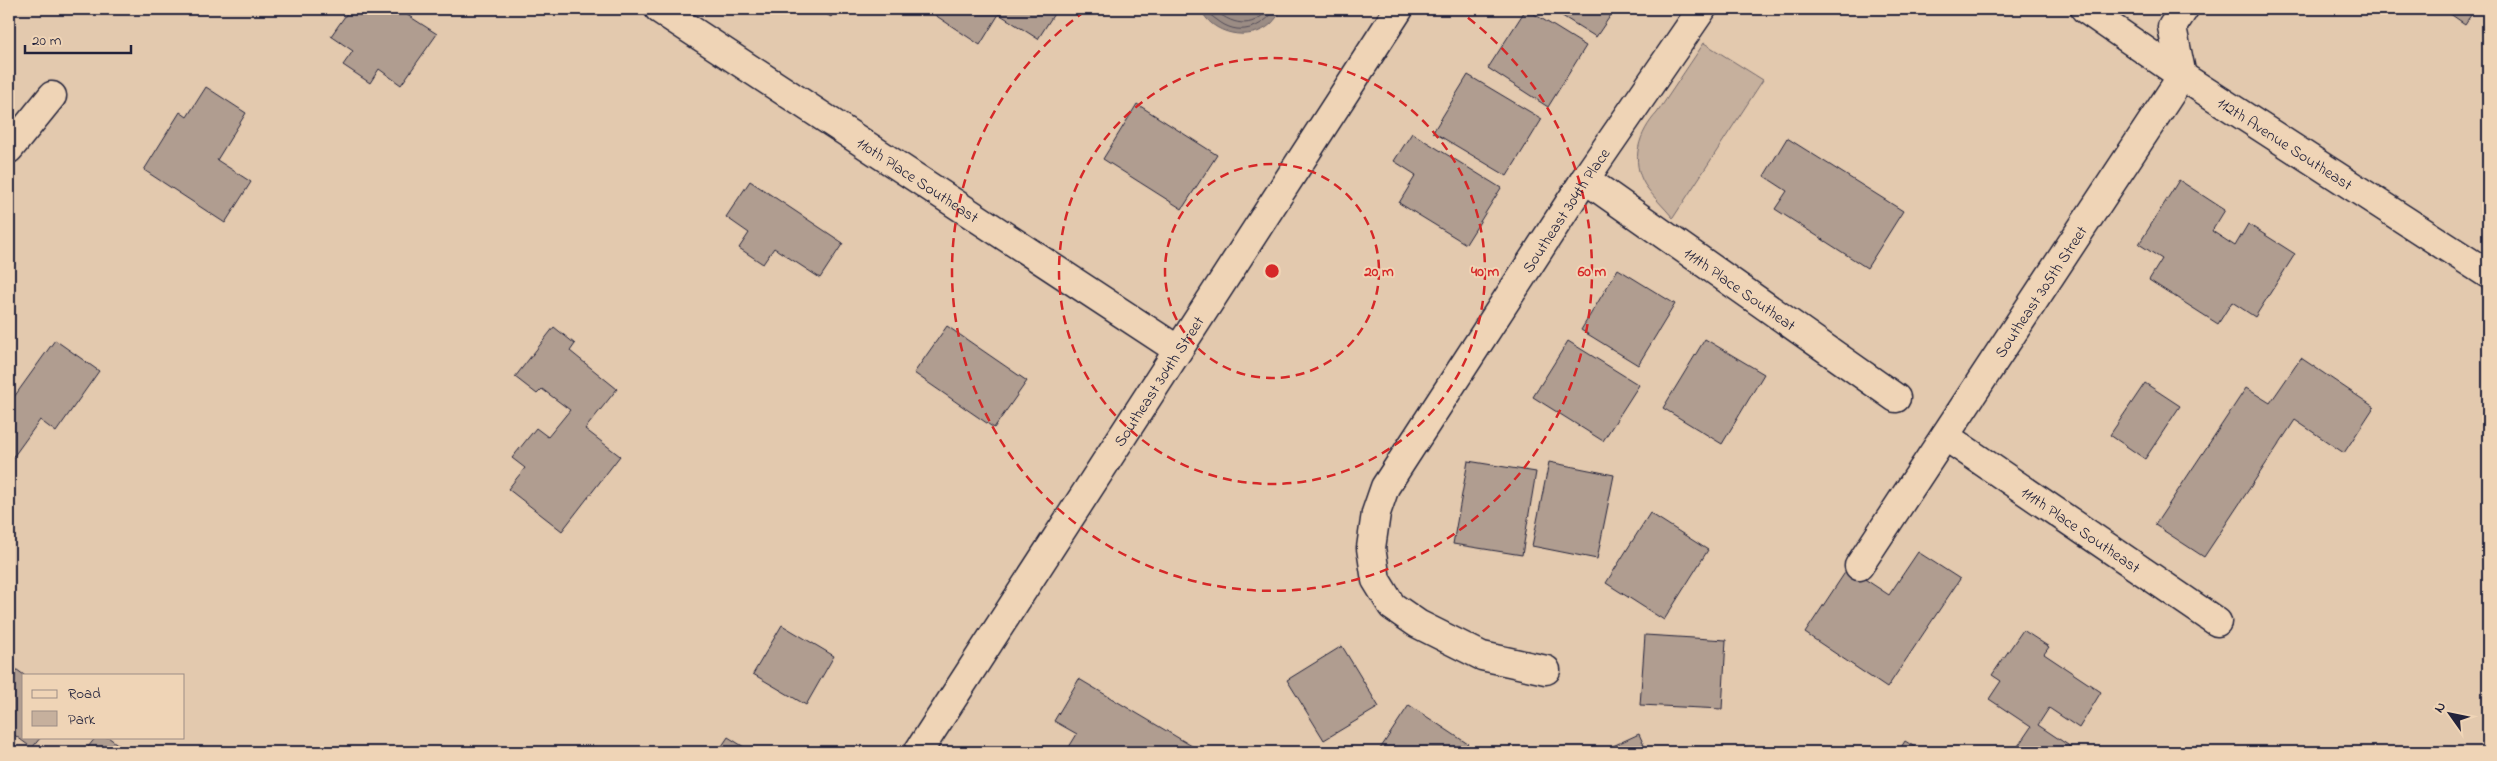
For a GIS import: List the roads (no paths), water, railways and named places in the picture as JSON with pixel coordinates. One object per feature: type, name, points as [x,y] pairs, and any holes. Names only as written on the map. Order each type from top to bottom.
[{"type":"street","name":"110th Place Southeast","points":[[660,9],[1178,350]]},
{"type":"street","name":"Southeast 304th Street","points":[[922,751],[1178,350],[1399,9]]},
{"type":"street","name":"Southeast 304th Place","points":[[1546,670],[1482,656],[1418,624],[1392,606],[1376,580],[1371,548],[1376,513],[1385,487],[1585,179],[1702,9]]},
{"type":"street","name":"112th Avenue Southeast","points":[[2085,9],[2182,76],[2488,274]]},
{"type":"street","points":[[2182,76],[2172,27],[2184,9]]},
{"type":"street","name":"Southeast 305th Street","points":[[1859,566],[2182,76]]},
{"type":"street","points":[[9,150],[52,96]]},
{"type":"street","name":"111th Place Southeat","points":[[1585,179],[1896,398]]},
{"type":"street","name":"111th Place Southeast","points":[[1945,436],[2217,622]]},
{"type":"water","points":[[1201,9],[1283,9],[1271,24],[1262,30],[1242,34],[1222,30],[1213,25]]}]
